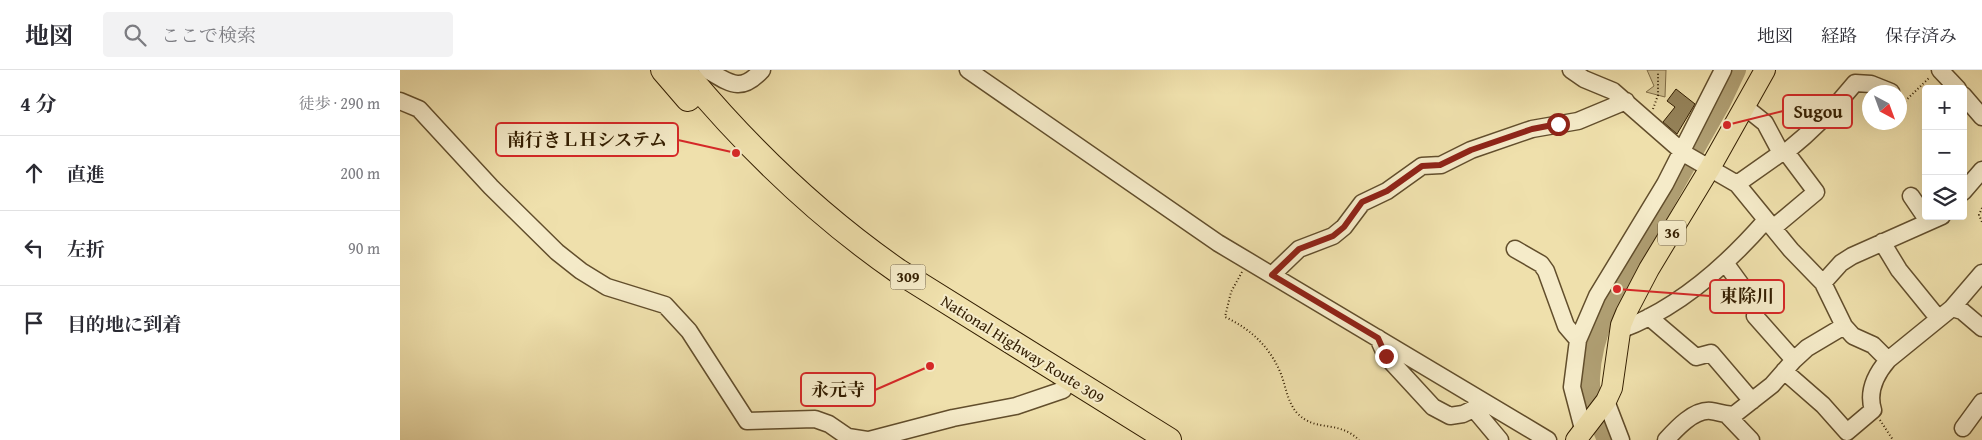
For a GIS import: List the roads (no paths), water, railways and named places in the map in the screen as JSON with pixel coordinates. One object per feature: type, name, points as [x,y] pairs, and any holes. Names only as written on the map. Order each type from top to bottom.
[{"type":"highway","name":"National Highway Route 309","points":[[663,70],[745,163],[817,230],[918,303],[1169,440]]},
{"type":"highway","name":"National Highway Route 309","points":[[696,72],[754,151],[816,209],[867,250],[1066,385],[1143,440]]},
{"type":"main road","name":"36","points":[[1584,433],[1605,403],[1612,388],[1620,330],[1649,270],[1707,166],[1766,70]]},
{"type":"street","points":[[696,72],[736,85],[746,84],[762,70]]},
{"type":"street","points":[[968,70],[1218,243],[1378,338],[1480,406],[1548,440]]},
{"type":"street","points":[[1571,70],[1584,79],[1613,91],[1683,153],[1737,184],[1823,283],[1844,326],[1853,336],[1873,345],[1888,360]]},
{"type":"street","points":[[1584,433],[1572,387],[1578,340],[1597,296],[1683,153],[1723,70]]},
{"type":"street","points":[[1936,73],[1952,85]]},
{"type":"street","points":[[1737,184],[1810,133],[1855,84],[1874,85]]},
{"type":"street","points":[[1967,100],[1982,117]]},
{"type":"street","points":[[400,101],[419,109],[491,187],[557,252],[581,271],[607,287],[665,305],[689,331],[747,421],[815,419],[829,424],[848,437],[868,440],[953,418],[1016,406],[1066,385]]},
{"type":"street","points":[[1272,275],[1299,249],[1339,232],[1362,202],[1387,191],[1422,166],[1440,165],[1471,150],[1523,132],[1578,121],[1626,101]]},
{"type":"street","points":[[1620,330],[1649,317],[1689,292],[1726,264],[1770,224],[1816,192],[1783,153],[1766,123],[1745,107]]},
{"type":"street","points":[[1967,187],[1982,170]]},
{"type":"street","points":[[1912,196],[1922,206]]},
{"type":"street","points":[[1823,283],[1841,263],[1882,242],[1933,220]]},
{"type":"street","points":[[1882,242],[1899,270],[1938,318]]},
{"type":"street","points":[[1515,249],[1541,264],[1546,271],[1566,326],[1578,340]]},
{"type":"street","points":[[1726,264],[1758,308],[1755,316],[1789,366],[1847,432],[1873,410],[1870,400],[1877,373],[1888,360],[1952,308],[1982,273]]},
{"type":"street","points":[[1952,308],[1962,312],[1982,328]]},
{"type":"street","points":[[1649,317],[1696,357],[1711,353],[1752,401]]},
{"type":"street","points":[[1666,440],[1688,420],[1700,413],[1709,411],[1728,415],[1735,414],[1772,385],[1807,348],[1844,326]]},
{"type":"street","points":[[1378,338],[1386,356],[1433,408],[1450,416],[1463,414],[1480,406]]},
{"type":"street","points":[[1963,428],[1982,402]]},
{"type":"street","points":[[1605,403],[1621,440]]},
{"type":"street","points":[[1480,406],[1500,440]]},
{"type":"street","points":[[1728,415],[1751,440]]},
{"type":"waterway","points":[[1607,440],[1595,410],[1590,386],[1592,357],[1597,337],[1621,280],[1721,102],[1736,70]]},
{"type":"place","name":"Sugou","points":[[1727,125]]},
{"type":"place","name":"南行きＬＨシステム","points":[[736,153]]},
{"type":"place","name":"東除川","points":[[1617,289]]},
{"type":"place","name":"永元寺","points":[[930,366]]}]
